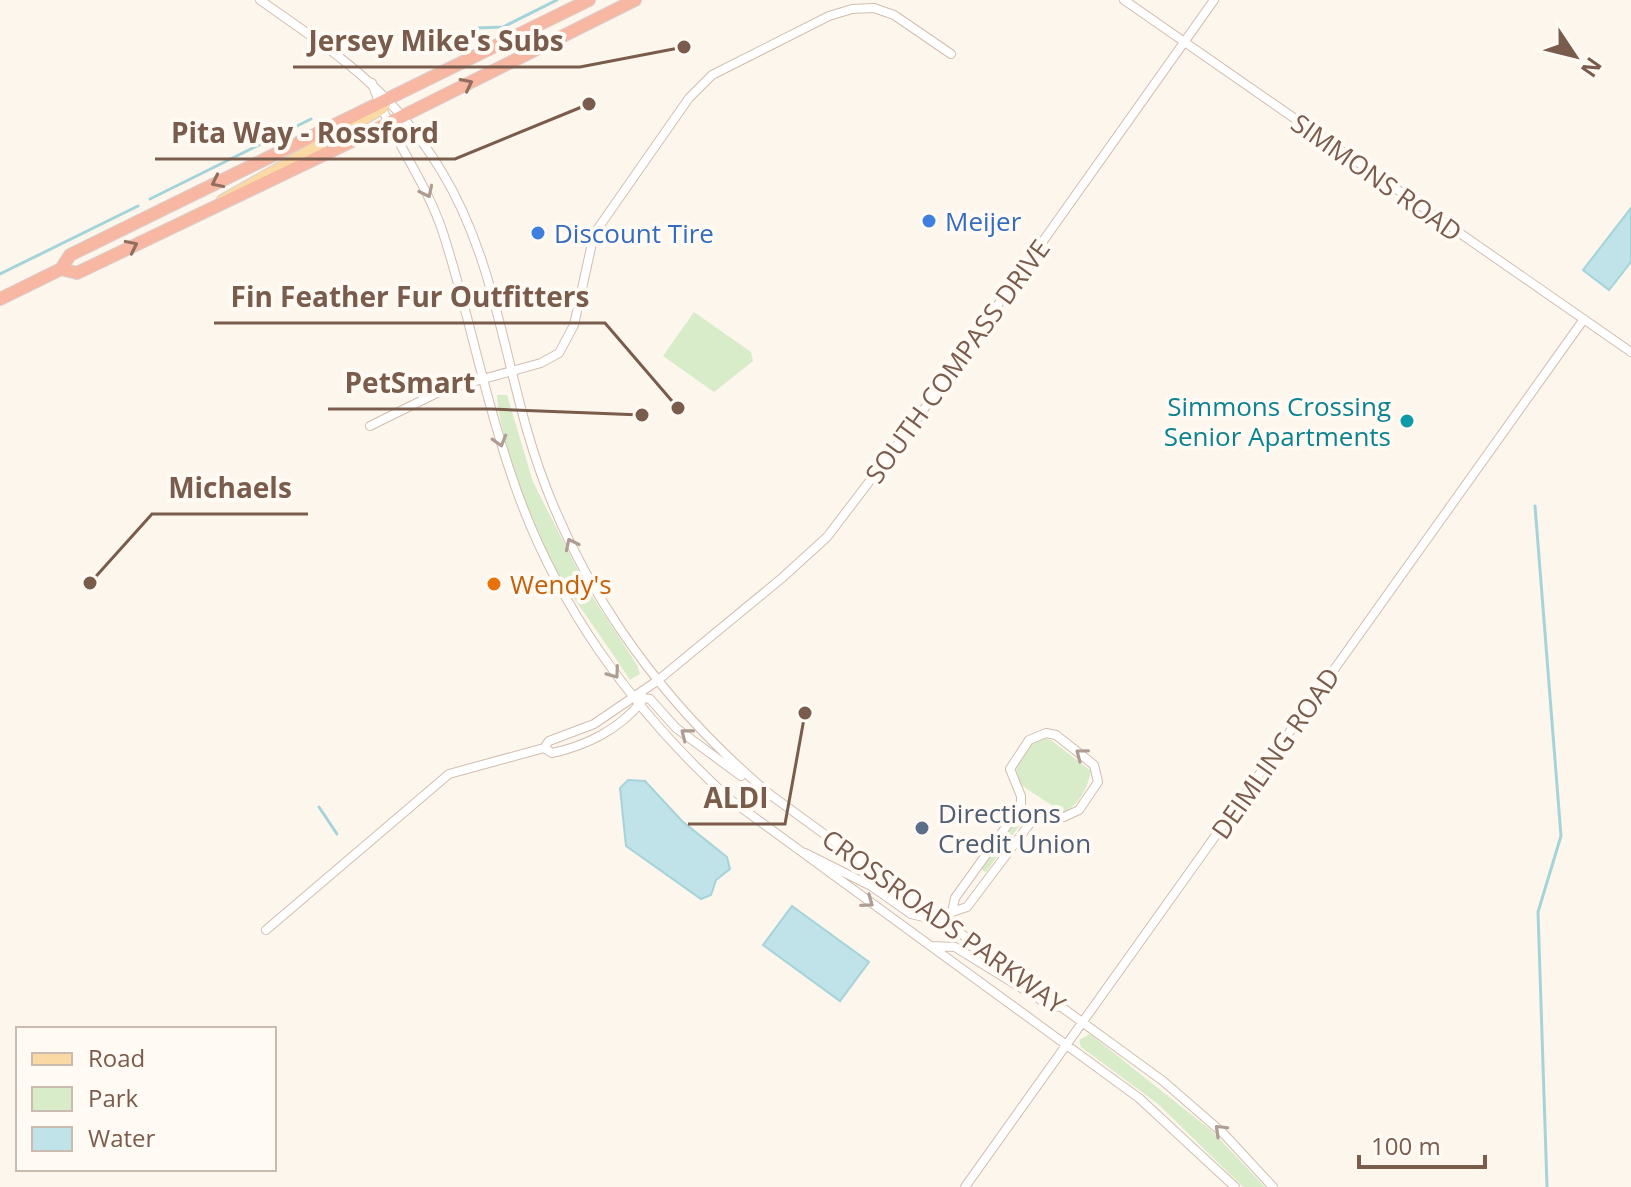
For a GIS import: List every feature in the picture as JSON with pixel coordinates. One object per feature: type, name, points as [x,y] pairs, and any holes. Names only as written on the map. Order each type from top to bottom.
[{"type":"highway","points":[[0,299],[61,269],[70,255],[383,104],[589,0]]},
{"type":"highway","points":[[61,269],[77,273],[390,123],[635,0]]},
{"type":"main road","points":[[211,209],[235,190],[301,158],[383,104]]},
{"type":"street","points":[[260,0],[372,81],[383,104]]},
{"type":"street","name":"SIMMONS ROAD","points":[[1124,0],[1631,352]]},
{"type":"street","name":"SOUTH COMPASS DRIVE","points":[[266,930],[449,774],[544,748],[549,741],[594,724],[657,681],[805,558],[848,512],[1214,0]]},
{"type":"street","points":[[370,426],[443,390],[552,360],[565,346],[584,290],[594,234],[689,98],[712,75],[829,16],[852,9],[874,8],[894,15],[951,54]]},
{"type":"street","name":"CROSSROADS PARKWAY","points":[[383,104],[403,116],[442,173],[472,231],[538,465],[567,536],[602,602],[657,681],[719,750],[772,796],[1084,1021],[1193,1105],[1273,1187]]},
{"type":"street","name":"CROSSROADS PARKWAY","points":[[383,104],[436,211],[512,478],[543,554],[580,622],[632,696],[642,702],[703,775],[796,850],[1169,1122],[1235,1187]]},
{"type":"street","name":"DEIMLING ROAD","points":[[965,1187],[1584,319]]},
{"type":"street","name":"SOUTH COMPASS DRIVE","points":[[544,748],[552,753],[587,743],[642,702],[657,681]]},
{"type":"street","points":[[642,702],[650,699],[676,728],[772,796]]},
{"type":"street","points":[[796,850],[815,856],[871,886],[911,914],[945,922],[952,912],[955,898],[1021,806],[1021,796],[1012,780],[1012,764],[1032,737],[1046,733],[1056,735],[1094,765],[1098,777],[1096,787],[1082,807],[1070,816],[1043,813],[1032,819],[967,907],[952,912]]},
{"type":"street","points":[[974,872],[987,881]]},
{"type":"street","points":[[928,945],[955,947],[1049,1005],[1066,1008]]},
{"type":"green space","points":[[694,312],[751,352],[753,361],[714,392],[663,356]]},
{"type":"green space","points":[[497,395],[507,395],[533,482],[588,590],[637,665],[640,674],[630,680],[557,573],[546,550],[513,467]]},
{"type":"green space","points":[[1042,738],[1051,740],[1091,771],[1082,795],[1063,813],[1018,783],[1016,776],[1021,757]]},
{"type":"green space","points":[[1020,814],[1025,814],[1025,818],[986,872],[983,871],[982,868]]},
{"type":"green space","points":[[1090,1034],[1212,1131],[1265,1187],[1243,1187],[1158,1104],[1081,1047],[1079,1040]]},
{"type":"water","points":[[1631,208],[1631,262],[1609,290],[1583,270]]},
{"type":"water","points":[[628,780],[645,781],[682,821],[727,857],[730,869],[716,880],[711,895],[701,899],[626,846],[620,788]]},
{"type":"water","points":[[792,906],[869,962],[840,1001],[763,945]]},
{"type":"waterway","points":[[477,28],[503,27],[557,0]]},
{"type":"waterway","points":[[150,199],[311,119]]},
{"type":"waterway","points":[[0,274],[138,206]]},
{"type":"waterway","points":[[1535,506],[1561,836],[1538,912],[1547,1187]]},
{"type":"waterway","points":[[319,807],[337,834]]},
{"type":"place","name":"Jersey Mike's Subs","points":[[684,47]]},
{"type":"place","name":"Pita Way - Rossford","points":[[589,104]]},
{"type":"place","name":"Meijer","points":[[929,221]]},
{"type":"place","name":"Discount Tire","points":[[538,233]]},
{"type":"place","name":"Fin Feather Fur Outfitters","points":[[678,408]]},
{"type":"place","name":"PetSmart","points":[[642,415]]},
{"type":"place","name":"Simmons Crossing Senior Apartments","points":[[1407,421]]},
{"type":"place","name":"Michaels","points":[[90,583]]},
{"type":"place","name":"Wendy's","points":[[494,584]]},
{"type":"place","name":"ALDI","points":[[805,713]]},
{"type":"place","name":"Directions Credit Union","points":[[922,828]]}]
